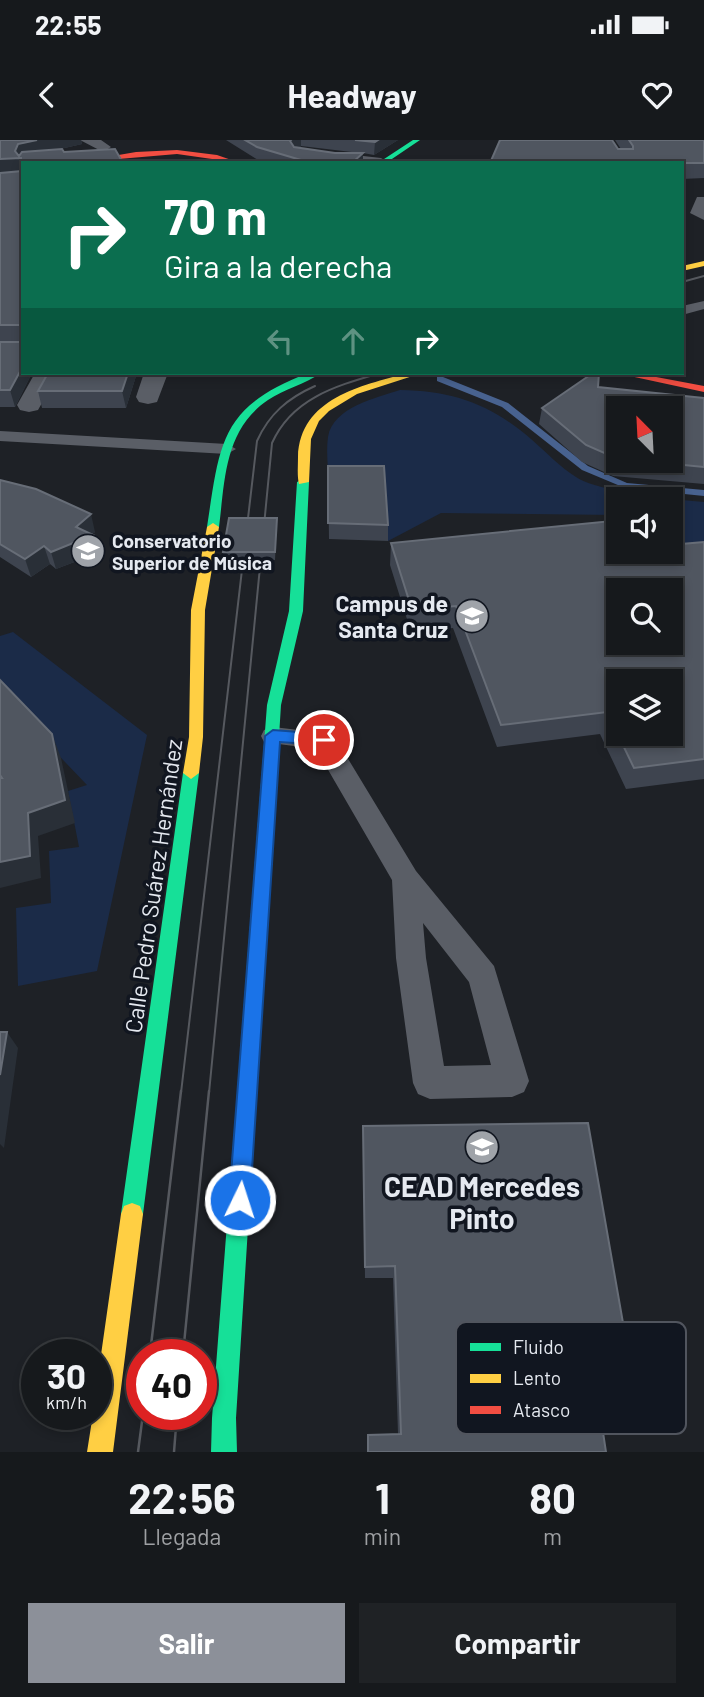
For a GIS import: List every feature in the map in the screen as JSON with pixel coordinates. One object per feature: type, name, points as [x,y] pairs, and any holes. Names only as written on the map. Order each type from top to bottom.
[{"type":"street","points":[[69,159],[131,140]]},
{"type":"street","points":[[329,140],[297,156],[357,161]]},
{"type":"street","points":[[384,161],[418,140]]},
{"type":"street","points":[[97,149],[205,154],[230,161]]},
{"type":"street","points":[[684,268],[704,263]]},
{"type":"street","points":[[29,405],[46,375]]},
{"type":"street","points":[[148,397],[155,375]]},
{"type":"street","name":"Calle Pedro Suárez Hernández","points":[[100,1452],[196,737],[198,610],[228,440],[247,411],[278,387],[311,375]]},
{"type":"street","points":[[224,1452],[225,1404],[274,705],[296,611],[306,435],[320,411],[344,397],[411,375]]},
{"type":"street","points":[[629,375],[704,389]]},
{"type":"lane","points":[[684,198],[703,200],[694,214]]},
{"type":"lane","points":[[684,311],[704,304]]},
{"type":"lane","points":[[0,436],[227,449]]},
{"type":"lane","points":[[273,736],[324,740],[405,879],[482,976],[512,1081],[430,1083],[411,958],[405,879]]},
{"type":"shaded area","points":[[400,390],[419,391],[454,397],[486,408],[516,427],[576,477],[606,488],[606,515],[441,513],[388,541],[329,482],[327,442],[332,427],[347,411],[368,400]]},
{"type":"shaded area","points":[[683,500],[704,502],[704,545],[683,547]]},
{"type":"shaded area","points":[[13,632],[147,735],[97,971],[18,986],[16,908],[51,903],[49,851],[79,847],[68,791],[87,785],[0,694],[0,636]]},
{"type":"building","points":[[0,140],[37,140],[18,144],[15,151],[19,156],[22,152],[62,149],[64,152],[115,149],[122,161],[21,161],[21,158],[0,159]]},
{"type":"building","points":[[245,140],[291,140],[294,147],[335,153],[363,153],[354,161],[304,161],[257,147]]},
{"type":"building","points":[[500,140],[612,140],[618,149],[633,149],[629,140],[704,140],[704,163],[491,161]]},
{"type":"building","points":[[21,171],[21,370],[10,390],[0,390],[0,342],[20,342],[20,325],[0,325],[0,173]]},
{"type":"building","points":[[47,375],[127,375],[122,391],[38,391]]},
{"type":"building","points":[[590,375],[599,375],[598,387],[704,398],[704,467],[683,465],[683,396],[606,396],[606,454],[586,445],[542,408]]},
{"type":"building","points":[[328,466],[384,466],[388,525],[328,523]]},
{"type":"building","points":[[0,480],[36,489],[91,514],[76,527],[93,535],[51,552],[44,546],[25,559],[0,544]]},
{"type":"building","points":[[229,518],[277,518],[275,552],[223,552]]},
{"type":"building","points":[[606,522],[606,564],[683,564],[683,544],[704,542],[704,759],[634,768],[623,746],[683,746],[683,669],[606,669],[606,712],[501,725],[456,606],[412,610],[391,543]]},
{"type":"building","points":[[0,680],[52,734],[65,800],[28,813],[30,856],[0,862],[2,778]]},
{"type":"building","points":[[0,1032],[7,1032],[0,1075]]},
{"type":"building","points":[[588,1123],[623,1322],[456,1322],[456,1434],[603,1434],[606,1452],[368,1452],[368,1435],[401,1434],[395,1266],[365,1267],[363,1126]]},
{"type":"waterway","points":[[440,379],[505,405],[585,468],[625,485],[704,493]]},
{"type":"tram line","points":[[684,281],[704,276]]},
{"type":"tram line","points":[[209,1093],[272,443],[291,415],[303,405],[332,389],[373,375]]},
{"type":"tram line","points":[[181,1093],[257,441],[280,408],[315,386]]},
{"type":"tram line","points":[[152,1339],[181,1091]]},
{"type":"tram line","points":[[184,1339],[209,1091]]},
{"type":"tram line","points":[[138,1452],[141,1430]]},
{"type":"tram line","points":[[174,1452],[176,1430]]},
{"type":"traffic: fast","points":[[384,161],[417,140]]},
{"type":"traffic: fast","points":[[213,527],[222,461],[234,428],[243,416],[264,398],[311,375]]},
{"type":"traffic: fast","points":[[224,1452],[224,1418],[274,705],[296,611],[303,482]]},
{"type":"traffic: fast","points":[[132,1214],[191,773]]},
{"type":"traffic: slow","points":[[684,268],[704,263]]},
{"type":"traffic: slow","points":[[303,482],[305,439],[315,420],[326,408],[354,392],[410,375]]},
{"type":"traffic: slow","points":[[191,773],[196,737],[198,610],[213,527]]},
{"type":"traffic: slow","points":[[100,1452],[132,1214]]},
{"type":"traffic: jam","points":[[89,161],[156,152],[197,154],[230,161]]},
{"type":"traffic: jam","points":[[631,375],[704,389]]},
{"type":"place","name":"Conservatorio Superior de Música","points":[[88,551]]},
{"type":"place","name":"Campus de Santa Cruz","points":[[472,616]]},
{"type":"place","name":"CEAD Mercedes Pinto","points":[[482,1147]]},
{"type":"route","points":[[240,1200],[273,736],[324,740]]}]
